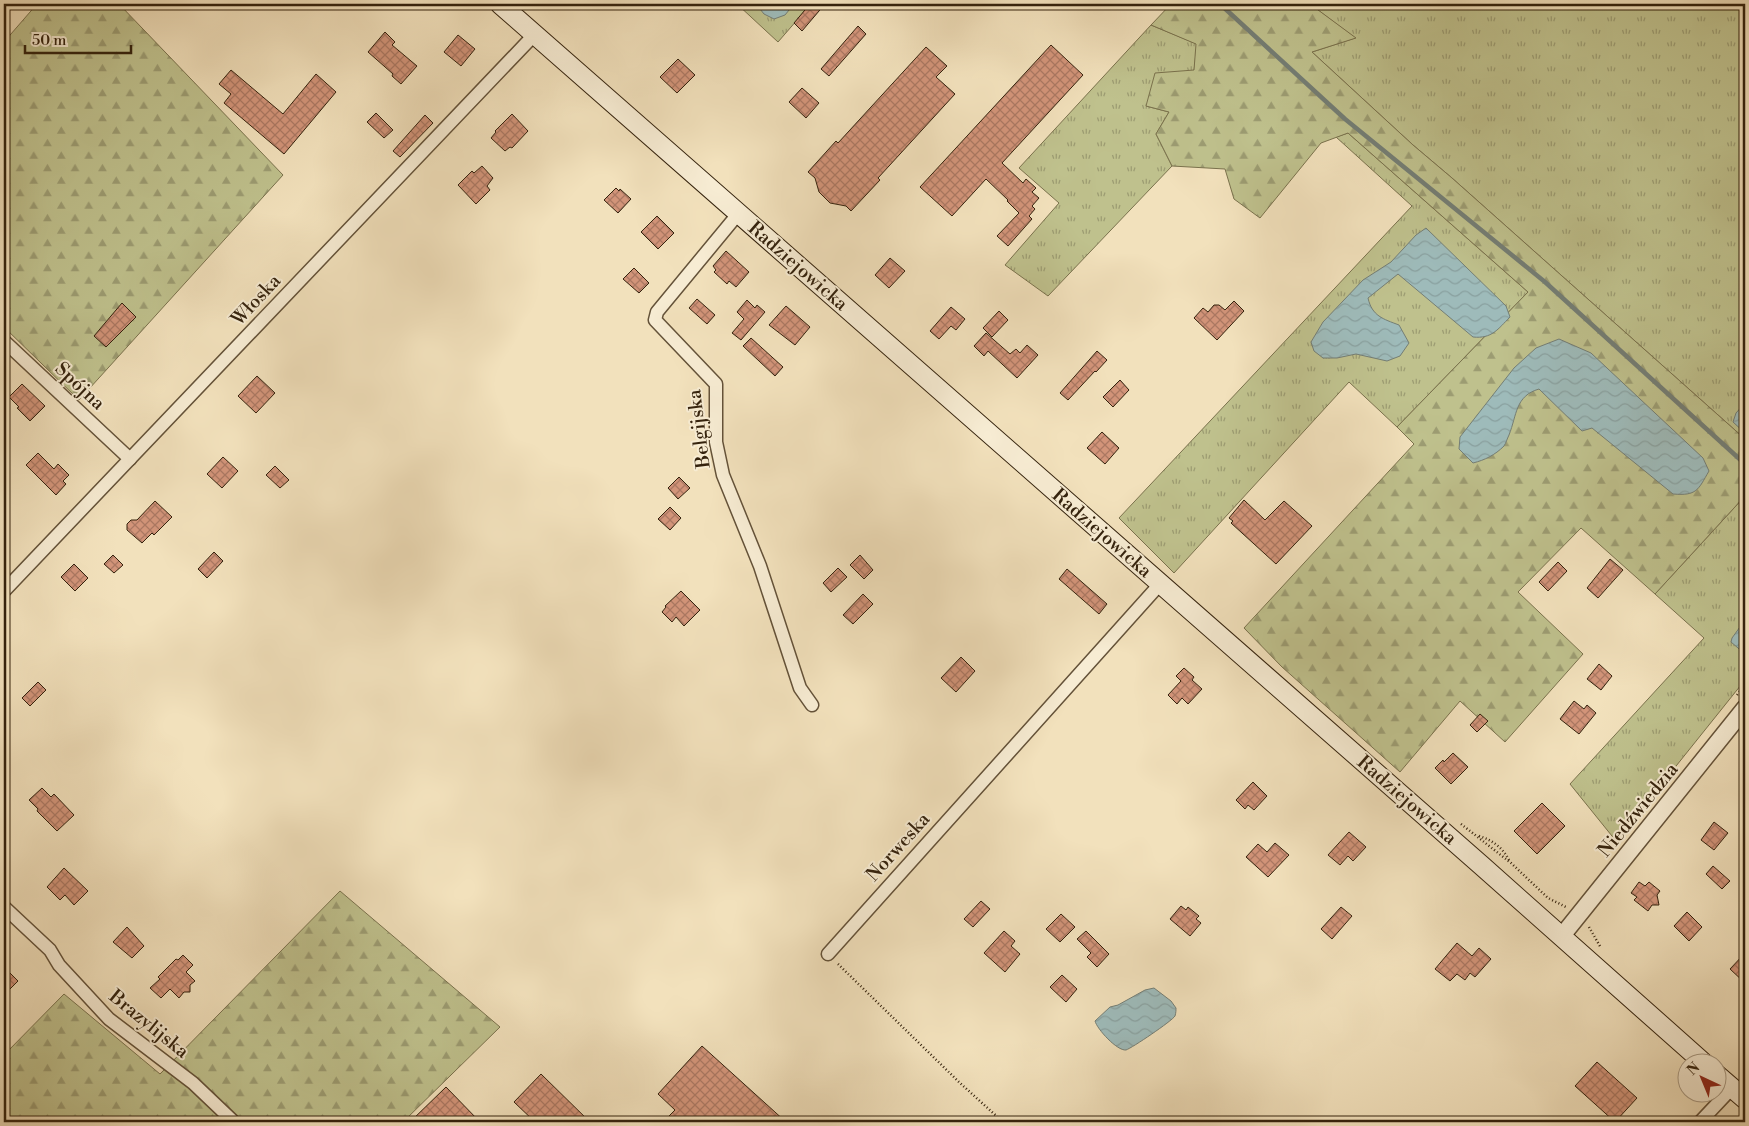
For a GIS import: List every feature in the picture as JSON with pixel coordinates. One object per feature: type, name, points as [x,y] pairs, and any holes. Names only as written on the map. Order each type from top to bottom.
[{"type":"main road","name":"Radziejowicka","points":[[500,4],[1694,1054]]},
{"type":"main road","points":[[1726,1082],[1739,1093]]},
{"type":"street","name":"Włoska","points":[[4,591],[534,34]]},
{"type":"street","name":"Belgijska","points":[[738,214],[656,312],[655,320],[716,384],[716,442],[723,475],[760,566],[800,688],[812,705]]},
{"type":"street","name":"Spójna","points":[[4,341],[130,459]]},
{"type":"street","name":"Norweska","points":[[828,954],[1160,584]]},
{"type":"street","name":"Niedźwiedzia","points":[[1561,937],[1745,708]]},
{"type":"street","name":"Brazylijska","points":[[4,907],[50,950],[59,965],[109,1019],[193,1083],[234,1122]]},
{"type":"street","points":[[1700,1122],[1739,1093]]},
{"type":"path","points":[[1511,863],[1504,860],[1477,836],[1483,837],[1500,847],[1506,853],[1511,863],[1548,898],[1569,908]]},
{"type":"path","points":[[828,954],[960,1083],[1003,1122]]},
{"type":"green space","points":[[37,4],[119,4],[283,175],[79,400],[4,327],[4,42]]},
{"type":"green space","points":[[737,4],[811,4],[778,42]]},
{"type":"green space","points":[[1171,4],[1310,4],[1356,38],[1312,52],[1413,145],[1745,439],[1745,496],[1655,594],[1581,528],[1518,592],[1583,654],[1505,742],[1460,701],[1400,772],[1282,667],[1244,628],[1414,444],[1397,427],[1528,292],[1348,133],[1321,143],[1260,218],[1234,199],[1225,169],[1172,166],[1156,134],[1169,112],[1146,106],[1155,73],[1194,70],[1196,44],[1151,25]]},
{"type":"green space","points":[[1310,4],[1745,4],[1745,439],[1413,145],[1312,52],[1355,38]]},
{"type":"green space","points":[[1151,25],[1197,44],[1194,71],[1146,106],[1169,112],[1156,134],[1172,166],[1048,296],[1005,265],[1059,203],[1019,168]]},
{"type":"green space","points":[[1348,133],[1528,292],[1397,427],[1349,382],[1174,573],[1119,518],[1412,206],[1336,137]]},
{"type":"green space","points":[[1745,496],[1745,680],[1616,841],[1570,784],[1704,638],[1655,594]]},
{"type":"green space","points":[[340,891],[500,1027],[403,1122],[4,1122],[4,1055],[64,994],[160,1074]]},
{"type":"water","points":[[756,4],[794,4],[785,15],[774,19],[764,14]]},
{"type":"water","points":[[1426,228],[1506,306],[1510,317],[1490,335],[1473,337],[1398,274],[1368,298],[1375,313],[1383,319],[1399,325],[1409,343],[1400,356],[1387,361],[1356,354],[1337,358],[1323,358],[1314,351],[1311,342],[1323,322],[1363,280],[1391,262],[1416,235]]},
{"type":"water","points":[[1559,339],[1591,353],[1703,458],[1709,471],[1696,490],[1687,494],[1673,494],[1592,428],[1582,431],[1539,389],[1525,396],[1521,401],[1505,444],[1497,452],[1486,459],[1473,463],[1459,449],[1460,437],[1514,368],[1536,348]]},
{"type":"water","points":[[1745,403],[1745,433],[1733,422],[1736,413]]},
{"type":"water","points":[[1745,620],[1745,654],[1731,642]]},
{"type":"water","points":[[1154,988],[1171,1001],[1176,1008],[1175,1016],[1130,1048],[1126,1050],[1118,1047],[1103,1034],[1095,1021],[1110,1007],[1118,1005],[1145,990]]},
{"type":"building","points":[[810,4],[825,4],[802,31],[794,23]]},
{"type":"building","points":[[858,26],[866,34],[829,76],[821,69]]},
{"type":"building","points":[[385,32],[395,42],[392,45],[417,66],[401,84],[392,76],[393,74],[368,52]]},
{"type":"building","points":[[458,35],[475,49],[461,66],[444,52]]},
{"type":"building","points":[[1051,45],[1083,75],[1002,163],[1023,183],[1026,179],[1036,188],[1032,192],[1039,198],[1032,206],[1035,209],[1029,216],[1032,219],[1008,246],[997,236],[1019,213],[986,179],[952,216],[920,187]]},
{"type":"building","points":[[926,47],[947,66],[936,77],[955,94],[878,178],[880,180],[851,211],[846,206],[830,203],[819,192],[815,178],[808,172],[836,141],[838,143]]},
{"type":"building","points":[[678,59],[695,75],[677,93],[660,77]]},
{"type":"building","points":[[231,70],[283,114],[316,74],[336,92],[284,154],[224,103],[231,94],[219,84]]},
{"type":"building","points":[[802,88],[819,103],[806,118],[789,102]]},
{"type":"building","points":[[376,113],[393,130],[384,138],[367,122]]},
{"type":"building","points":[[512,114],[528,131],[512,148],[510,147],[505,151],[491,138],[495,131]]},
{"type":"building","points":[[425,115],[433,123],[400,157],[393,151]]},
{"type":"building","points":[[482,166],[493,178],[487,186],[490,190],[476,204],[458,185],[472,171],[474,173]]},
{"type":"building","points":[[616,188],[619,191],[620,189],[631,199],[618,213],[604,200]]},
{"type":"building","points":[[657,216],[674,233],[658,249],[641,232]]},
{"type":"building","points":[[726,251],[749,272],[736,287],[729,281],[727,284],[714,272],[716,270],[713,266]]},
{"type":"building","points":[[890,258],[905,271],[889,288],[875,275]]},
{"type":"building","points":[[634,268],[649,283],[639,293],[623,279]]},
{"type":"building","points":[[697,299],[715,315],[707,324],[689,308]]},
{"type":"building","points":[[747,300],[755,308],[757,305],[765,312],[741,340],[732,333],[744,319],[737,312]]},
{"type":"building","points":[[1234,301],[1244,311],[1217,340],[1194,318],[1203,308],[1208,312],[1214,305],[1219,305],[1225,310]]},
{"type":"building","points":[[122,303],[136,317],[106,347],[94,336]]},
{"type":"building","points":[[786,306],[810,327],[795,345],[769,325]]},
{"type":"building","points":[[951,307],[965,319],[956,330],[951,326],[939,339],[930,331]]},
{"type":"building","points":[[999,311],[1008,320],[992,337],[983,328]]},
{"type":"building","points":[[986,333],[1010,354],[1016,349],[1020,353],[1027,345],[1038,355],[1017,378],[988,351],[984,356],[974,346]]},
{"type":"building","points":[[751,338],[783,367],[775,376],[743,346]]},
{"type":"building","points":[[1097,351],[1107,360],[1068,400],[1060,393]]},
{"type":"building","points":[[257,376],[275,393],[256,413],[238,396]]},
{"type":"building","points":[[1120,380],[1129,390],[1113,407],[1103,397]]},
{"type":"building","points":[[22,384],[45,406],[30,421],[9,397]]},
{"type":"building","points":[[1102,432],[1119,448],[1105,464],[1087,448]]},
{"type":"building","points":[[38,453],[54,469],[58,464],[69,475],[63,481],[66,484],[56,495],[26,465]]},
{"type":"building","points":[[223,457],[238,471],[222,488],[207,474]]},
{"type":"building","points":[[275,466],[289,480],[280,488],[266,475]]},
{"type":"building","points":[[679,477],[690,488],[678,499],[668,488]]},
{"type":"building","points":[[1244,500],[1265,520],[1284,501],[1312,526],[1276,564],[1231,523],[1233,521],[1229,518]]},
{"type":"building","points":[[155,501],[172,517],[154,535],[152,533],[142,543],[127,530],[127,524],[131,520],[137,520]]},
{"type":"building","points":[[670,507],[681,518],[670,530],[658,519]]},
{"type":"building","points":[[214,552],[223,561],[207,578],[198,569]]},
{"type":"building","points":[[113,555],[123,565],[114,573],[104,564]]},
{"type":"building","points":[[860,555],[873,570],[864,579],[850,565]]},
{"type":"building","points":[[1610,559],[1623,570],[1598,598],[1587,588]]},
{"type":"building","points":[[1558,562],[1567,571],[1548,591],[1539,582]]},
{"type":"building","points":[[74,564],[88,578],[75,591],[61,577]]},
{"type":"building","points":[[838,568],[847,577],[831,592],[823,583]]},
{"type":"building","points":[[1067,569],[1107,604],[1099,614],[1059,579]]},
{"type":"building","points":[[681,591],[700,610],[684,626],[676,617],[672,622],[662,612],[665,606]]},
{"type":"building","points":[[863,594],[873,604],[853,624],[843,615]]},
{"type":"building","points":[[961,657],[975,671],[956,692],[941,678]]},
{"type":"building","points":[[1599,664],[1612,676],[1601,690],[1587,679]]},
{"type":"building","points":[[1184,668],[1194,677],[1192,680],[1202,689],[1188,704],[1182,698],[1177,704],[1168,695],[1181,681],[1176,676]]},
{"type":"building","points":[[38,682],[46,690],[30,706],[22,698]]},
{"type":"building","points":[[1574,701],[1584,709],[1587,705],[1596,713],[1579,734],[1560,719]]},
{"type":"building","points":[[1480,714],[1488,721],[1477,732],[1470,725]]},
{"type":"building","points":[[1453,753],[1468,767],[1451,784],[1435,768]]},
{"type":"building","points":[[1253,782],[1267,796],[1254,810],[1248,805],[1245,809],[1236,800]]},
{"type":"building","points":[[42,788],[51,797],[54,794],[74,815],[57,831],[29,800]]},
{"type":"building","points":[[1542,803],[1565,826],[1537,854],[1514,831]]},
{"type":"building","points":[[1714,822],[1728,833],[1714,850],[1701,840]]},
{"type":"building","points":[[1349,832],[1366,847],[1353,861],[1348,856],[1340,865],[1328,855]]},
{"type":"building","points":[[1275,843],[1289,855],[1268,877],[1246,857],[1258,844],[1267,852]]},
{"type":"building","points":[[1713,866],[1730,881],[1722,889],[1706,874]]},
{"type":"building","points":[[64,868],[88,891],[74,905],[65,895],[60,900],[47,887]]},
{"type":"building","points":[[1639,882],[1645,886],[1649,882],[1660,891],[1657,895],[1659,905],[1652,905],[1648,911],[1634,900],[1637,897],[1631,893]]},
{"type":"building","points":[[981,901],[990,909],[973,927],[964,919]]},
{"type":"building","points":[[1181,906],[1186,910],[1188,907],[1199,916],[1196,919],[1201,923],[1190,936],[1170,919]]},
{"type":"building","points":[[1341,907],[1352,916],[1332,939],[1321,929]]},
{"type":"building","points":[[1687,912],[1702,927],[1689,941],[1674,926]]},
{"type":"building","points":[[1061,914],[1075,927],[1060,942],[1046,929]]},
{"type":"building","points":[[127,927],[144,946],[132,958],[113,942]]},
{"type":"building","points":[[1004,931],[1015,941],[1011,946],[1020,954],[1005,972],[984,953]]},
{"type":"building","points":[[1086,931],[1109,954],[1097,967],[1087,957],[1091,953],[1077,939]]},
{"type":"building","points":[[1457,943],[1472,956],[1479,948],[1491,959],[1475,977],[1470,973],[1465,980],[1457,974],[1450,981],[1435,969]]},
{"type":"building","points":[[1745,953],[1745,983],[1730,969]]},
{"type":"building","points":[[183,955],[193,965],[186,972],[195,981],[190,985],[190,992],[184,992],[179,998],[170,989],[161,998],[150,988],[176,959],[178,960]]},
{"type":"building","points":[[4,967],[18,981],[4,995]]},
{"type":"building","points":[[1062,975],[1077,989],[1066,1002],[1050,987]]},
{"type":"building","points":[[702,1046],[786,1122],[663,1122],[675,1110],[658,1094]]},
{"type":"building","points":[[1597,1062],[1637,1098],[1615,1122],[1575,1086]]},
{"type":"building","points":[[541,1074],[590,1122],[535,1122],[514,1102]]},
{"type":"building","points":[[446,1087],[480,1122],[410,1122]]},
{"type":"waterway","points":[[1220,4],[1345,119],[1545,282],[1745,464]]}]
